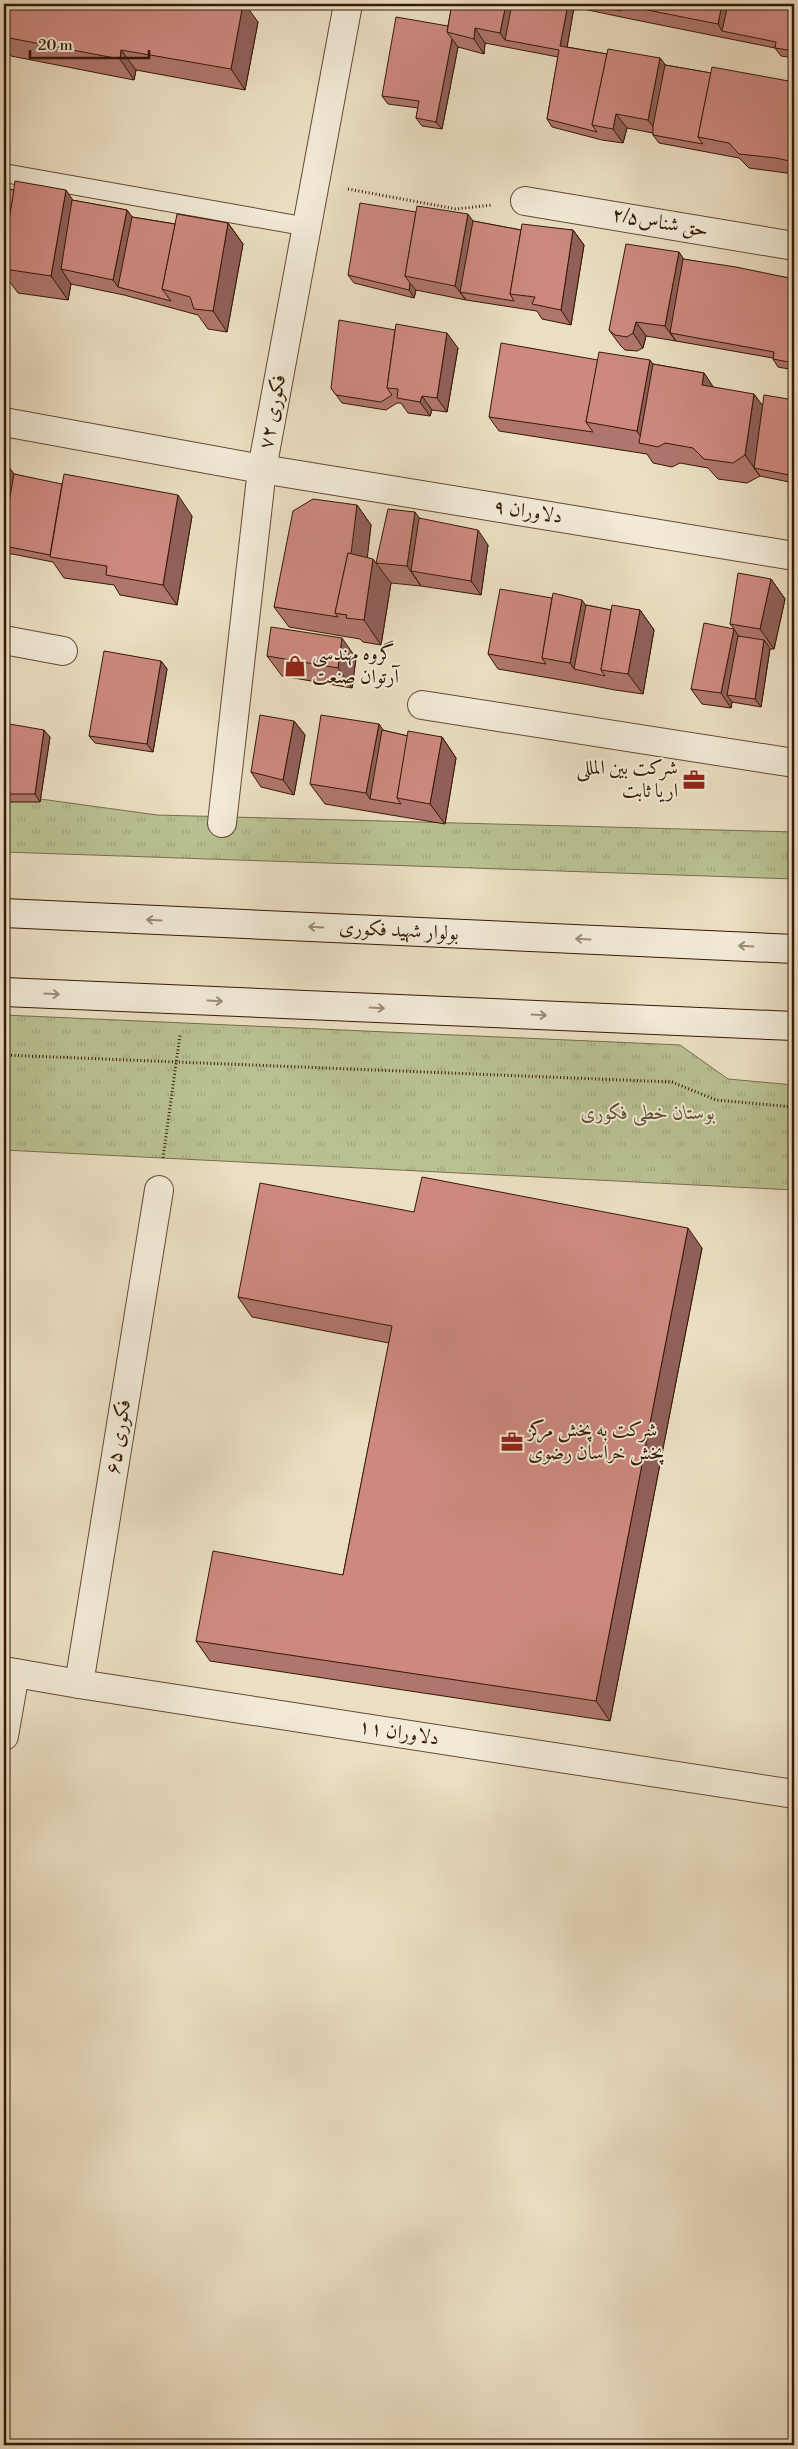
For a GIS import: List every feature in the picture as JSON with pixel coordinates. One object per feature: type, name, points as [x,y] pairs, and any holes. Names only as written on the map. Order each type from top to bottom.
[{"type":"street","name":"فکوری ۷۲","points":[[222,823],[262,469],[348,4]]},
{"type":"street","name":"حق شناس۲/۵","points":[[525,201],[794,246]]},
{"type":"street","name":"دلاوران ۹","points":[[4,422],[262,469],[794,556]]},
{"type":"street","points":[[4,640],[63,651]]},
{"type":"street","points":[[422,705],[794,764]]},
{"type":"street","name":"بولوار شهید فکوری","points":[[4,914],[794,948]]},
{"type":"street","points":[[4,992],[794,1026]]},
{"type":"street","name":"فکوری ۶۵","points":[[79,1684],[159,1190]]},
{"type":"street","points":[[4,1736],[9,1672]]},
{"type":"street","name":"دلاوران ۱۱","points":[[9,1672],[794,1794]]},
{"type":"lane","points":[[4,173],[308,227]]},
{"type":"path","points":[[316,183],[456,209],[525,201]]},
{"type":"path","points":[[159,1190],[184,1000]]},
{"type":"path","points":[[4,1055],[672,1082],[716,1100],[794,1107]]},
{"type":"green space","points":[[4,794],[157,815],[794,832],[794,879],[4,852]]},
{"type":"green space","name":"بوستان خطی فکوری","points":[[4,1015],[680,1045],[728,1079],[794,1085],[794,1190],[4,1150]]},
{"type":"building","points":[[4,4],[243,4],[231,69],[121,50],[120,59],[4,37]]},
{"type":"building","points":[[452,4],[506,4],[500,33],[475,28],[474,39],[447,32]]},
{"type":"building","points":[[512,4],[568,4],[560,46],[607,54],[592,125],[597,132],[547,119],[559,50],[505,40]]},
{"type":"building","points":[[589,4],[616,4],[621,11]]},
{"type":"building","points":[[617,4],[722,4],[718,24]]},
{"type":"building","points":[[728,4],[794,4],[794,51],[775,48],[776,42],[722,31]]},
{"type":"building","points":[[396,17],[448,26],[447,32],[452,39],[436,122],[416,118],[419,101],[382,96]]},
{"type":"building","points":[[608,49],[660,58],[648,120],[616,114],[613,129],[592,125]]},
{"type":"building","points":[[665,65],[711,73],[698,137],[703,144],[653,135],[653,126]]},
{"type":"building","points":[[712,67],[794,82],[794,162],[739,154],[729,143],[698,137]]},
{"type":"building","points":[[15,181],[66,190],[51,276],[4,269],[4,250]]},
{"type":"building","points":[[4,188],[14,190],[4,250]]},
{"type":"building","points":[[72,200],[127,210],[113,280],[61,269]]},
{"type":"building","points":[[360,203],[416,212],[405,276],[410,283],[409,290],[348,275]]},
{"type":"building","points":[[417,206],[468,214],[455,286],[405,276]]},
{"type":"building","points":[[177,214],[228,223],[213,311],[194,309],[190,297],[162,289]]},
{"type":"building","points":[[132,217],[175,224],[162,289],[171,301],[118,287]]},
{"type":"building","points":[[473,221],[521,230],[510,294],[514,301],[460,292]]},
{"type":"building","points":[[522,224],[573,230],[561,310],[532,304],[535,297],[510,294]]},
{"type":"building","points":[[626,244],[679,252],[665,326],[636,322],[633,333],[627,337],[615,335],[609,330]]},
{"type":"building","points":[[683,259],[736,267],[794,279],[794,363],[773,359],[774,352],[670,333]]},
{"type":"building","points":[[339,320],[395,330],[387,388],[392,395],[381,402],[336,395],[331,388]]},
{"type":"building","points":[[396,324],[447,333],[437,398],[422,396],[420,402],[397,398],[398,389],[387,388]]},
{"type":"building","points":[[501,343],[598,360],[586,422],[593,432],[489,417]]},
{"type":"building","points":[[599,352],[650,360],[637,431],[586,422]]},
{"type":"building","points":[[653,364],[704,373],[702,385],[754,394],[745,455],[733,463],[704,459],[693,448],[665,443],[658,447],[639,443]]},
{"type":"building","points":[[764,395],[794,400],[794,476],[754,468]]},
{"type":"building","points":[[4,466],[9,467],[4,498]]},
{"type":"building","points":[[14,474],[62,484],[50,555],[4,546],[4,531]]},
{"type":"building","points":[[64,474],[178,495],[163,585],[106,575],[107,566],[50,557]]},
{"type":"building","points":[[313,499],[357,505],[351,554],[348,553],[335,613],[338,617],[274,607],[293,511]]},
{"type":"building","points":[[388,509],[415,512],[407,566],[376,563]]},
{"type":"building","points":[[419,518],[478,530],[471,581],[411,571]]},
{"type":"building","points":[[348,553],[373,559],[364,620],[346,618],[347,615],[335,613]]},
{"type":"building","points":[[738,573],[771,579],[760,629],[730,624]]},
{"type":"building","points":[[500,589],[552,598],[542,658],[546,664],[488,654]]},
{"type":"building","points":[[553,593],[582,600],[570,663],[542,658]]},
{"type":"building","points":[[586,605],[611,610],[601,670],[605,676],[574,669]]},
{"type":"building","points":[[612,605],[640,610],[628,674],[601,670]]},
{"type":"building","points":[[704,623],[734,629],[721,693],[691,689]]},
{"type":"building","points":[[271,627],[342,638],[338,668],[267,656]]},
{"type":"building","points":[[738,636],[764,640],[755,699],[727,695]]},
{"type":"building","points":[[104,651],[161,661],[147,744],[89,736]]},
{"type":"building","points":[[260,715],[294,721],[283,780],[251,772]]},
{"type":"building","points":[[321,715],[379,724],[366,793],[310,784]]},
{"type":"building","points":[[4,723],[44,730],[35,794],[4,794]]},
{"type":"building","points":[[382,730],[408,736],[397,798],[401,804],[370,799]]},
{"type":"building","points":[[408,731],[442,737],[430,804],[397,798]]},
{"type":"building","points":[[422,1177],[688,1228],[596,1701],[196,1641],[213,1551],[343,1575],[392,1326],[238,1297],[260,1183],[414,1212]]},
{"type":"place","name":"گروه مهندسی آرتوان صنعت","points":[[295,666]]},
{"type":"place","name":"شرکت بین المللی اریا ثابت","points":[[694,780]]},
{"type":"place","name":"شرکت به پخش مرکز پخش خراسان رضوی","points":[[512,1442]]}]
